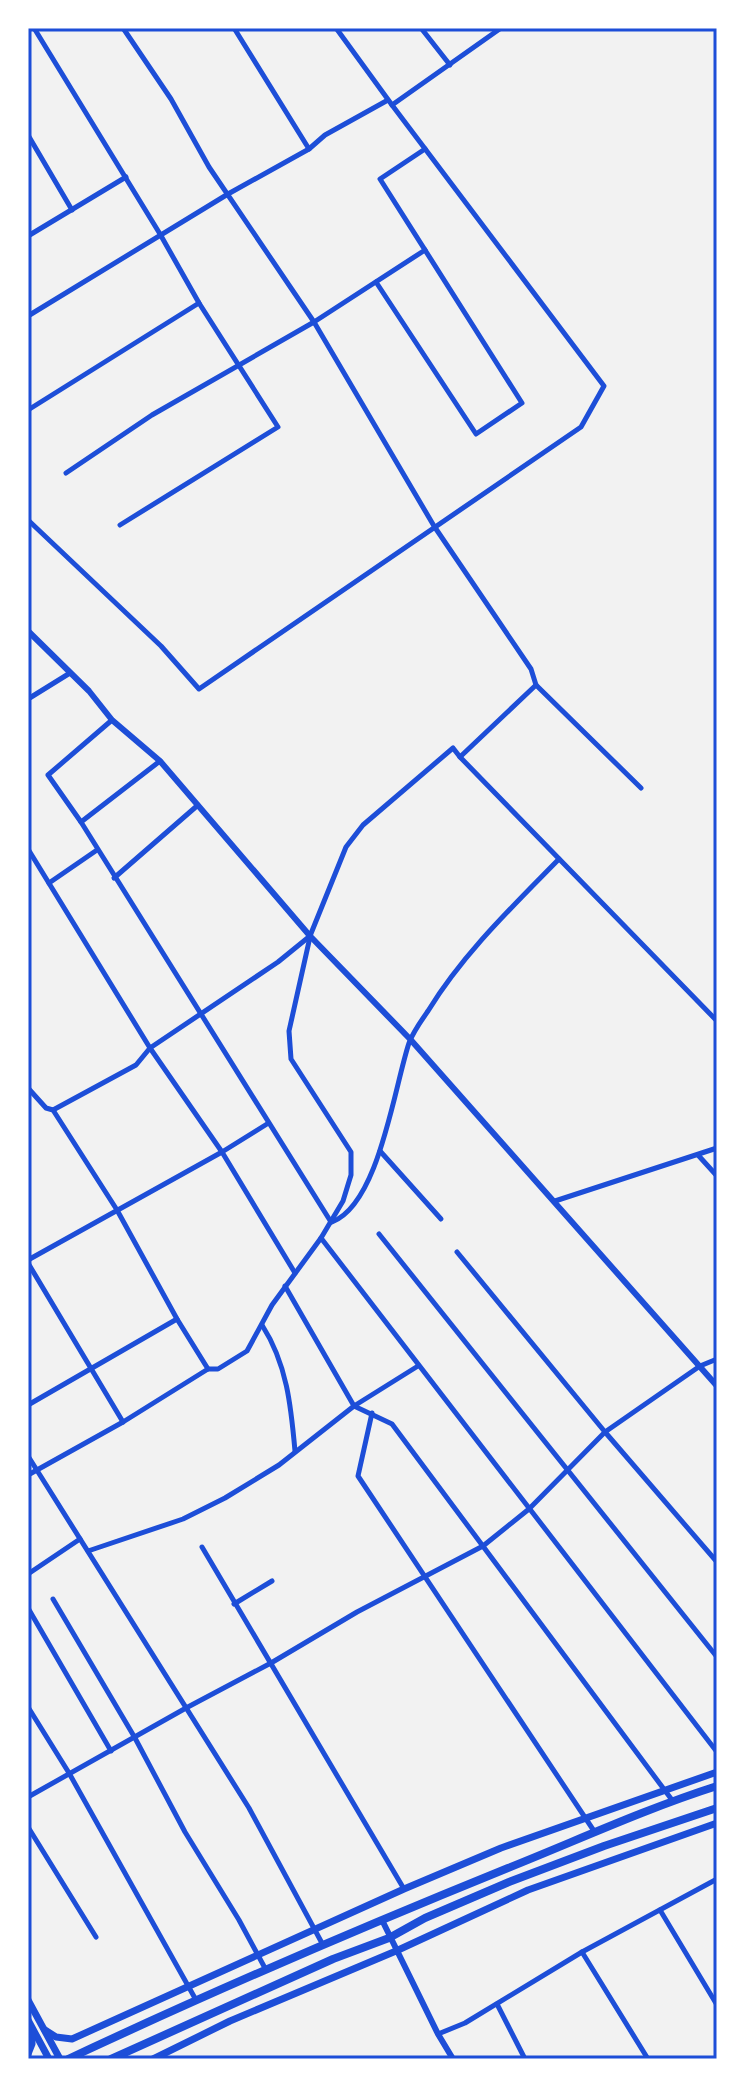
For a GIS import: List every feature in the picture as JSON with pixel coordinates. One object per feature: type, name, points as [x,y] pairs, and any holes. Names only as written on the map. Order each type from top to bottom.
[{"type":"highway","points":[[68,2059],[382,1920],[594,1831],[717,1786]]},
{"type":"highway","points":[[117,2058],[321,1965],[389,1938],[425,1918],[555,1864],[717,1808]]},
{"type":"main road","points":[[45,2030],[56,2037],[72,2039],[501,1848],[717,1772]]},
{"type":"main road","points":[[153,2059],[230,2021],[396,1951],[528,1890],[717,1823]]},
{"type":"main road","points":[[28,2000],[60,2059]]},
{"type":"main road","points":[[28,2054],[33,2040],[29,2021]]},
{"type":"main road","points":[[29,2021],[49,2059]]},
{"type":"street","points":[[34,28],[199,303],[278,427],[120,525]]},
{"type":"street","points":[[123,28],[314,322],[434,526],[531,669],[536,685],[641,788]]},
{"type":"street","points":[[234,28],[309,149]]},
{"type":"street","points":[[28,520],[161,646],[199,689],[581,427],[604,386],[336,28]]},
{"type":"street","points":[[421,28],[450,66]]},
{"type":"street","points":[[28,316],[160,234],[309,149],[325,135],[390,103],[450,66],[499,28]]},
{"type":"street","points":[[28,135],[72,210]]},
{"type":"street","points":[[376,282],[476,434],[522,403],[380,179],[425,149]]},
{"type":"street","points":[[28,236],[126,177]]},
{"type":"street","points":[[66,473],[152,415],[314,322],[425,250]]},
{"type":"street","points":[[28,410],[199,303]]},
{"type":"street","points":[[28,631],[112,720],[160,761],[310,936],[410,1039],[717,1386]]},
{"type":"street","points":[[28,699],[70,673]]},
{"type":"street","points":[[460,757],[536,685]]},
{"type":"street","points":[[112,720],[48,775],[81,822],[331,1222]]},
{"type":"street","points":[[28,1475],[123,1422],[208,1369],[218,1369],[247,1351],[285,1286],[331,1222],[343,1201],[351,1175],[351,1152],[291,1059],[289,1031],[310,936],[346,847],[363,825],[453,748],[717,1021]]},
{"type":"street","points":[[81,822],[160,761]]},
{"type":"street","points":[[114,878],[198,805]]},
{"type":"street","points":[[28,849],[150,1048],[222,1152],[295,1273]]},
{"type":"street","points":[[49,883],[97,850]]},
{"type":"street","points":[[331,1222],[344,1217],[359,1200],[380,1151],[410,1039],[440,992],[478,944],[559,859]]},
{"type":"street","points":[[53,1110],[136,1065],[150,1048],[278,962],[310,936]]},
{"type":"street","points":[[28,1088],[46,1108],[53,1110],[117,1210],[208,1369]]},
{"type":"street","points":[[123,1422],[28,1261],[267,1124]]},
{"type":"street","points":[[555,1201],[717,1148]]},
{"type":"street","points":[[380,1151],[441,1219]]},
{"type":"street","points":[[698,1155],[717,1176]]},
{"type":"street","points":[[379,1234],[717,1657]]},
{"type":"street","points":[[321,1238],[717,1752]]},
{"type":"street","points":[[457,1252],[717,1562]]},
{"type":"street","points":[[285,1286],[354,1406],[392,1424],[672,1800]]},
{"type":"street","points":[[28,1405],[177,1319]]},
{"type":"street","points":[[262,1325],[277,1348],[291,1411],[295,1451]]},
{"type":"street","points":[[28,1797],[357,1612],[483,1546],[529,1509],[605,1432],[700,1366],[717,1359]]},
{"type":"street","points":[[88,1551],[183,1519],[249,1484],[354,1406],[418,1366]]},
{"type":"street","points":[[372,1413],[358,1476],[594,1831]]},
{"type":"street","points":[[28,1456],[249,1808],[323,1945]]},
{"type":"street","points":[[28,1574],[80,1539]]},
{"type":"street","points":[[202,1547],[404,1889]]},
{"type":"street","points":[[234,1604],[272,1581]]},
{"type":"street","points":[[53,1599],[266,1970]]},
{"type":"street","points":[[28,1608],[111,1751]]},
{"type":"street","points":[[28,1707],[69,1773],[196,2000]]},
{"type":"street","points":[[28,1827],[96,1937]]},
{"type":"street","points":[[438,2034],[465,2023],[582,1952],[717,1879]]},
{"type":"street","points":[[660,1910],[717,2005]]},
{"type":"street","points":[[382,1920],[450,2058]]},
{"type":"street","points":[[582,1952],[648,2059]]},
{"type":"street","points":[[497,2004],[525,2059]]}]
